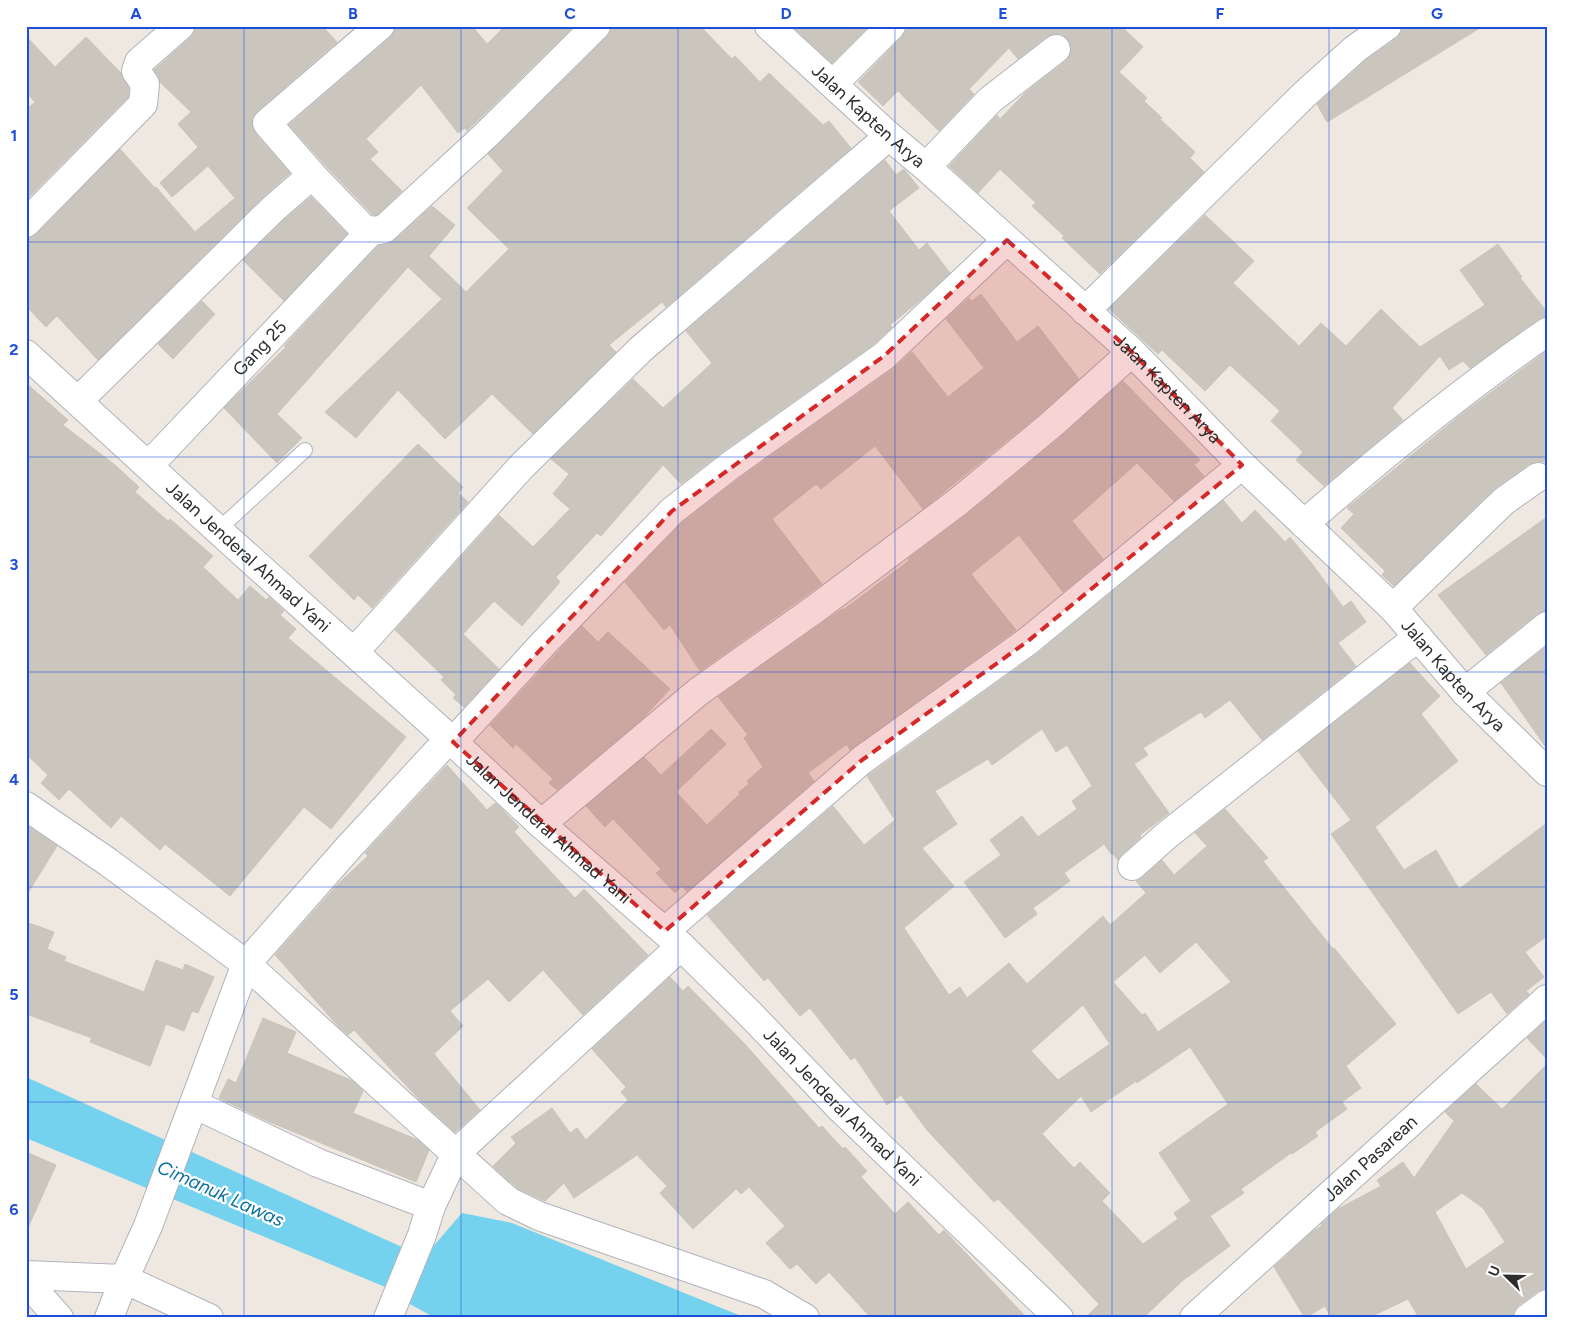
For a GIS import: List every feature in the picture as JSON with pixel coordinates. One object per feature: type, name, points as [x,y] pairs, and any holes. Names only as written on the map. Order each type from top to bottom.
[{"type":"street","points":[[26,223],[143,104],[145,84],[136,71],[139,62],[180,26]]},
{"type":"street","points":[[372,231],[362,227],[267,124],[380,26]]},
{"type":"street","name":"Gang 25","points":[[149,466],[372,231],[384,229],[485,136],[596,26]]},
{"type":"street","name":"Jalan Kapten Arya","points":[[769,26],[889,136],[1132,352],[1242,465],[1393,608],[1465,692],[1545,765]]},
{"type":"street","points":[[833,84],[891,26]]},
{"type":"street","points":[[1086,311],[1306,93],[1354,49],[1387,26]]},
{"type":"street","points":[[926,167],[990,100],[1056,49]]},
{"type":"street","points":[[354,652],[522,467],[642,349],[889,136]]},
{"type":"street","points":[[78,401],[273,210],[312,175]]},
{"type":"street","points":[[109,1318],[148,1226],[246,964],[348,847],[672,511],[731,465],[884,356],[1007,240]]},
{"type":"street","points":[[1304,524],[1356,479],[1465,391],[1547,332]]},
{"type":"street","points":[[541,824],[698,692],[815,609],[959,501],[1052,424],[1132,352]]},
{"type":"street","name":"Jalan Jenderal Ahmad Yani","points":[[26,354],[541,824],[673,939],[842,1110],[1060,1318]]},
{"type":"street","points":[[390,1312],[422,1235],[431,1206],[456,1153],[673,939],[862,760],[1028,641],[1242,465]]},
{"type":"street","points":[[1393,608],[1497,508],[1538,477]]},
{"type":"street","points":[[1465,692],[1547,626]]},
{"type":"street","points":[[1132,866],[1175,828],[1418,637]]},
{"type":"street","points":[[26,806],[108,862],[246,964],[508,1201],[539,1216],[764,1294],[805,1318]]},
{"type":"street","name":"Jalan Pasarean","points":[[1194,1318],[1547,999]]},
{"type":"street","points":[[191,1112],[431,1206]]},
{"type":"street","points":[[26,1275],[124,1279],[209,1318]]},
{"type":"street","points":[[26,1281],[59,1318]]},
{"type":"street","points":[[1528,1318],[1547,1304]]},
{"type":"lane","points":[[218,530],[305,450]]},
{"type":"highlighted area","points":[[1007,240],[1132,352],[1242,465],[1028,641],[862,760],[665,931],[453,742],[672,511],[884,356]]},
{"type":"water","name":"Cimanuk Lawas","points":[[26,1077],[424,1257],[462,1213],[512,1223],[746,1318],[430,1318],[430,1315],[406,1302],[407,1296],[26,1138]]},
{"type":"building","points":[[195,26],[322,26],[337,42],[252,117],[255,133],[290,173],[262,198],[98,360],[57,316],[46,327],[26,306],[26,238],[31,238],[37,234],[120,149],[195,232],[235,198],[208,166],[172,197],[160,183],[198,147],[178,124],[191,112],[159,81],[154,70],[190,38],[195,31]]},
{"type":"building","points":[[396,26],[472,26],[487,44],[505,26],[574,26],[467,131],[465,128],[458,133],[421,85],[366,139],[378,152],[370,159],[402,191],[377,215],[373,215],[289,125],[390,38]]},
{"type":"building","points":[[611,26],[700,26],[732,59],[735,56],[760,82],[769,73],[823,125],[829,121],[851,148],[666,307],[662,302],[609,345],[616,352],[533,434],[492,394],[445,439],[398,390],[356,438],[325,412],[442,299],[408,267],[277,414],[302,438],[277,463],[224,408],[286,347],[284,346],[378,246],[395,240],[432,206],[455,225],[429,256],[466,292],[509,249],[467,208],[503,171],[488,154],[607,37],[611,31]]},
{"type":"building","points":[[792,26],[869,26],[832,63]]},
{"type":"building","points":[[906,26],[1121,26],[1143,47],[1119,72],[1147,98],[1144,101],[1162,118],[1160,119],[1195,152],[1190,158],[1204,172],[1100,274],[1062,238],[1064,236],[1032,206],[1036,203],[1000,169],[978,193],[949,166],[997,115],[1000,119],[1026,92],[1066,61],[1070,55],[1071,47],[1068,39],[1061,34],[1053,34],[1046,37],[1018,59],[1009,48],[969,89],[974,94],[939,131],[898,91],[883,106],[858,82],[902,37]]},
{"type":"building","points":[[1402,26],[1483,26],[1327,122],[1317,104],[1365,61],[1396,39],[1401,33]]},
{"type":"building","points":[[26,36],[55,67],[86,37],[121,73],[129,88],[128,97],[26,200],[26,110],[35,102],[26,92]]},
{"type":"building","points":[[885,160],[896,175],[904,169],[919,188],[889,211],[919,250],[927,243],[950,273],[890,325],[892,327],[874,344],[722,452],[681,484],[663,465],[601,536],[597,533],[556,577],[560,582],[522,626],[494,601],[463,634],[499,669],[464,707],[453,698],[456,695],[441,680],[444,677],[395,630],[499,515],[533,547],[570,509],[553,494],[569,474],[551,459],[633,379],[663,408],[712,363],[686,331]]},
{"type":"building","points":[[311,197],[347,234],[284,301],[243,260]]},
{"type":"building","points":[[1205,215],[1254,261],[1233,283],[1299,346],[1321,323],[1346,346],[1381,309],[1420,347],[1485,305],[1460,270],[1498,244],[1522,277],[1520,278],[1547,312],[1547,317],[1538,319],[1470,368],[1463,361],[1449,370],[1440,356],[1392,408],[1403,420],[1324,486],[1296,460],[1303,452],[1271,421],[1280,411],[1230,365],[1205,391],[1162,350],[1158,354],[1109,309]]},
{"type":"building","points":[[981,294],[1017,342],[1038,326],[1079,379],[1042,412],[923,509],[875,446],[821,489],[816,484],[772,519],[822,584],[700,671],[670,625],[664,630],[625,582],[682,523],[740,478],[893,369],[912,352],[948,397],[984,368],[946,319],[969,298],[972,301]]},
{"type":"building","points":[[202,301],[215,314],[173,359],[158,344]]},
{"type":"building","points":[[1547,351],[1547,460],[1529,464],[1493,490],[1394,586],[1382,575],[1385,571],[1341,528],[1354,514],[1347,508],[1463,413]]},
{"type":"building","points":[[1123,381],[1200,460],[1194,465],[1204,476],[1174,501],[1137,463],[1072,521],[1103,559],[1063,592],[1019,535],[971,574],[1016,630],[850,750],[847,744],[808,773],[814,781],[687,892],[682,886],[675,893],[656,873],[661,869],[613,819],[605,827],[586,806],[644,757],[661,775],[711,729],[726,744],[676,792],[707,825],[740,794],[739,792],[749,784],[747,781],[763,767],[744,738],[748,735],[718,697],[843,610],[910,560],[908,559],[969,513],[1062,436]]},
{"type":"building","points":[[26,383],[68,420],[63,425],[115,465],[139,487],[135,492],[213,556],[203,567],[238,600],[250,586],[266,600],[269,597],[284,611],[280,615],[296,629],[288,638],[406,737],[331,829],[304,807],[230,896],[165,844],[160,850],[121,816],[111,828],[69,789],[59,800],[41,783],[48,775],[26,754]]},
{"type":"building","points":[[418,444],[463,487],[458,493],[468,502],[372,608],[358,595],[354,600],[309,556]]},
{"type":"building","points":[[1223,500],[1242,523],[1255,510],[1285,542],[1290,537],[1343,607],[1351,601],[1366,622],[1338,643],[1356,666],[1262,740],[1230,700],[1205,718],[1201,712],[1143,748],[1148,755],[1134,764],[1169,813],[1140,835],[1141,837],[1118,860],[1104,844],[1064,873],[1070,881],[1033,908],[1037,914],[1005,938],[964,882],[1001,855],[990,840],[1022,816],[1038,837],[1077,809],[1072,801],[1092,786],[1067,745],[1056,752],[1042,729],[992,765],[988,759],[935,791],[957,824],[922,848],[954,886],[904,928],[949,995],[960,987],[967,998],[1009,963],[1027,984],[1103,916],[1110,925],[1146,893],[1136,881],[1162,860],[1174,875],[1207,846],[1195,833],[1225,809],[1268,858],[1263,861],[1396,1024],[1346,1066],[1361,1088],[1342,1102],[1347,1109],[1315,1132],[1318,1136],[1241,1189],[1244,1193],[1210,1216],[1230,1246],[1182,1281],[1143,1318],[1085,1318],[1099,1304],[998,1199],[994,1202],[927,1130],[901,1095],[887,1105],[855,1057],[851,1060],[810,1008],[800,1016],[768,978],[764,981],[707,915],[833,806],[864,845],[895,820],[867,776],[1038,653]],"holes":[[[1196,942],[1231,982],[1158,1032],[1145,1013],[1142,1015],[1113,982],[1145,955],[1160,973]],[[1083,1005],[1110,1044],[1058,1080],[1031,1051]],[[1190,1047],[1228,1104],[1159,1153],[1191,1201],[1174,1213],[1178,1219],[1143,1244],[1102,1201],[1110,1193],[1080,1162],[1074,1168],[1042,1134],[1081,1096],[1091,1112],[1136,1081],[1137,1083]]]},
{"type":"building","points":[[1547,517],[1547,611],[1537,614],[1486,655],[1438,595]]},
{"type":"building","points":[[582,626],[598,642],[608,632],[670,689],[642,719],[557,790],[549,783],[553,779],[516,744],[513,748],[490,725]]},
{"type":"building","points":[[1547,646],[1547,749],[1501,683]]},
{"type":"building","points":[[1410,663],[1440,696],[1421,714],[1458,761],[1375,827],[1404,870],[1436,850],[1459,889],[1547,823],[1547,936],[1525,952],[1544,977],[1526,991],[1529,994],[1507,1014],[1491,992],[1458,1014],[1331,834],[1351,820],[1298,751]]},
{"type":"building","points":[[447,765],[487,810],[495,803],[498,805],[519,827],[514,832],[575,898],[584,889],[648,955],[583,1015],[543,970],[509,1002],[488,979],[450,1011],[463,1026],[434,1054],[480,1110],[455,1132],[418,1098],[354,1030],[348,1035],[338,1026],[275,955],[339,883],[368,856],[365,853]]},
{"type":"building","points":[[26,825],[57,846],[26,896]]},
{"type":"building","points":[[26,922],[54,932],[47,949],[66,957],[64,961],[144,992],[156,960],[183,970],[185,964],[214,977],[198,1013],[192,1011],[184,1031],[166,1024],[150,1066],[90,1042],[92,1038],[26,1014]]},
{"type":"building","points":[[670,977],[683,991],[688,986],[743,1042],[819,1128],[822,1126],[843,1149],[845,1147],[867,1171],[861,1177],[895,1214],[908,1202],[939,1235],[944,1230],[1027,1318],[871,1318],[829,1272],[816,1284],[797,1264],[790,1269],[766,1243],[785,1226],[749,1187],[741,1194],[736,1189],[693,1229],[660,1193],[667,1186],[637,1155],[574,1198],[564,1183],[545,1201],[517,1188],[495,1168],[493,1166],[516,1143],[511,1137],[552,1108],[570,1133],[577,1128],[586,1140],[628,1100],[621,1092],[626,1087],[592,1049]]},
{"type":"building","points":[[263,1018],[296,1032],[287,1053],[353,1081],[363,1091],[353,1113],[418,1140],[429,1150],[416,1182],[265,1120],[219,1098],[228,1079],[236,1083]]},
{"type":"building","points":[[1547,1020],[1547,1059],[1527,1038]]},
{"type":"building","points":[[1547,1064],[1547,1289],[1538,1291],[1519,1305],[1514,1311],[1513,1318],[1419,1318],[1408,1299],[1368,1318],[1331,1318],[1325,1306],[1305,1318],[1274,1267],[1313,1231],[1322,1226],[1321,1224],[1338,1209],[1381,1186],[1377,1180],[1403,1162],[1414,1178],[1454,1121],[1445,1112],[1476,1084],[1502,1109]],"holes":[[[1462,1193],[1483,1208],[1505,1242],[1466,1269],[1435,1212]]]},
{"type":"building","points":[[26,1152],[56,1165],[26,1232]]}]
